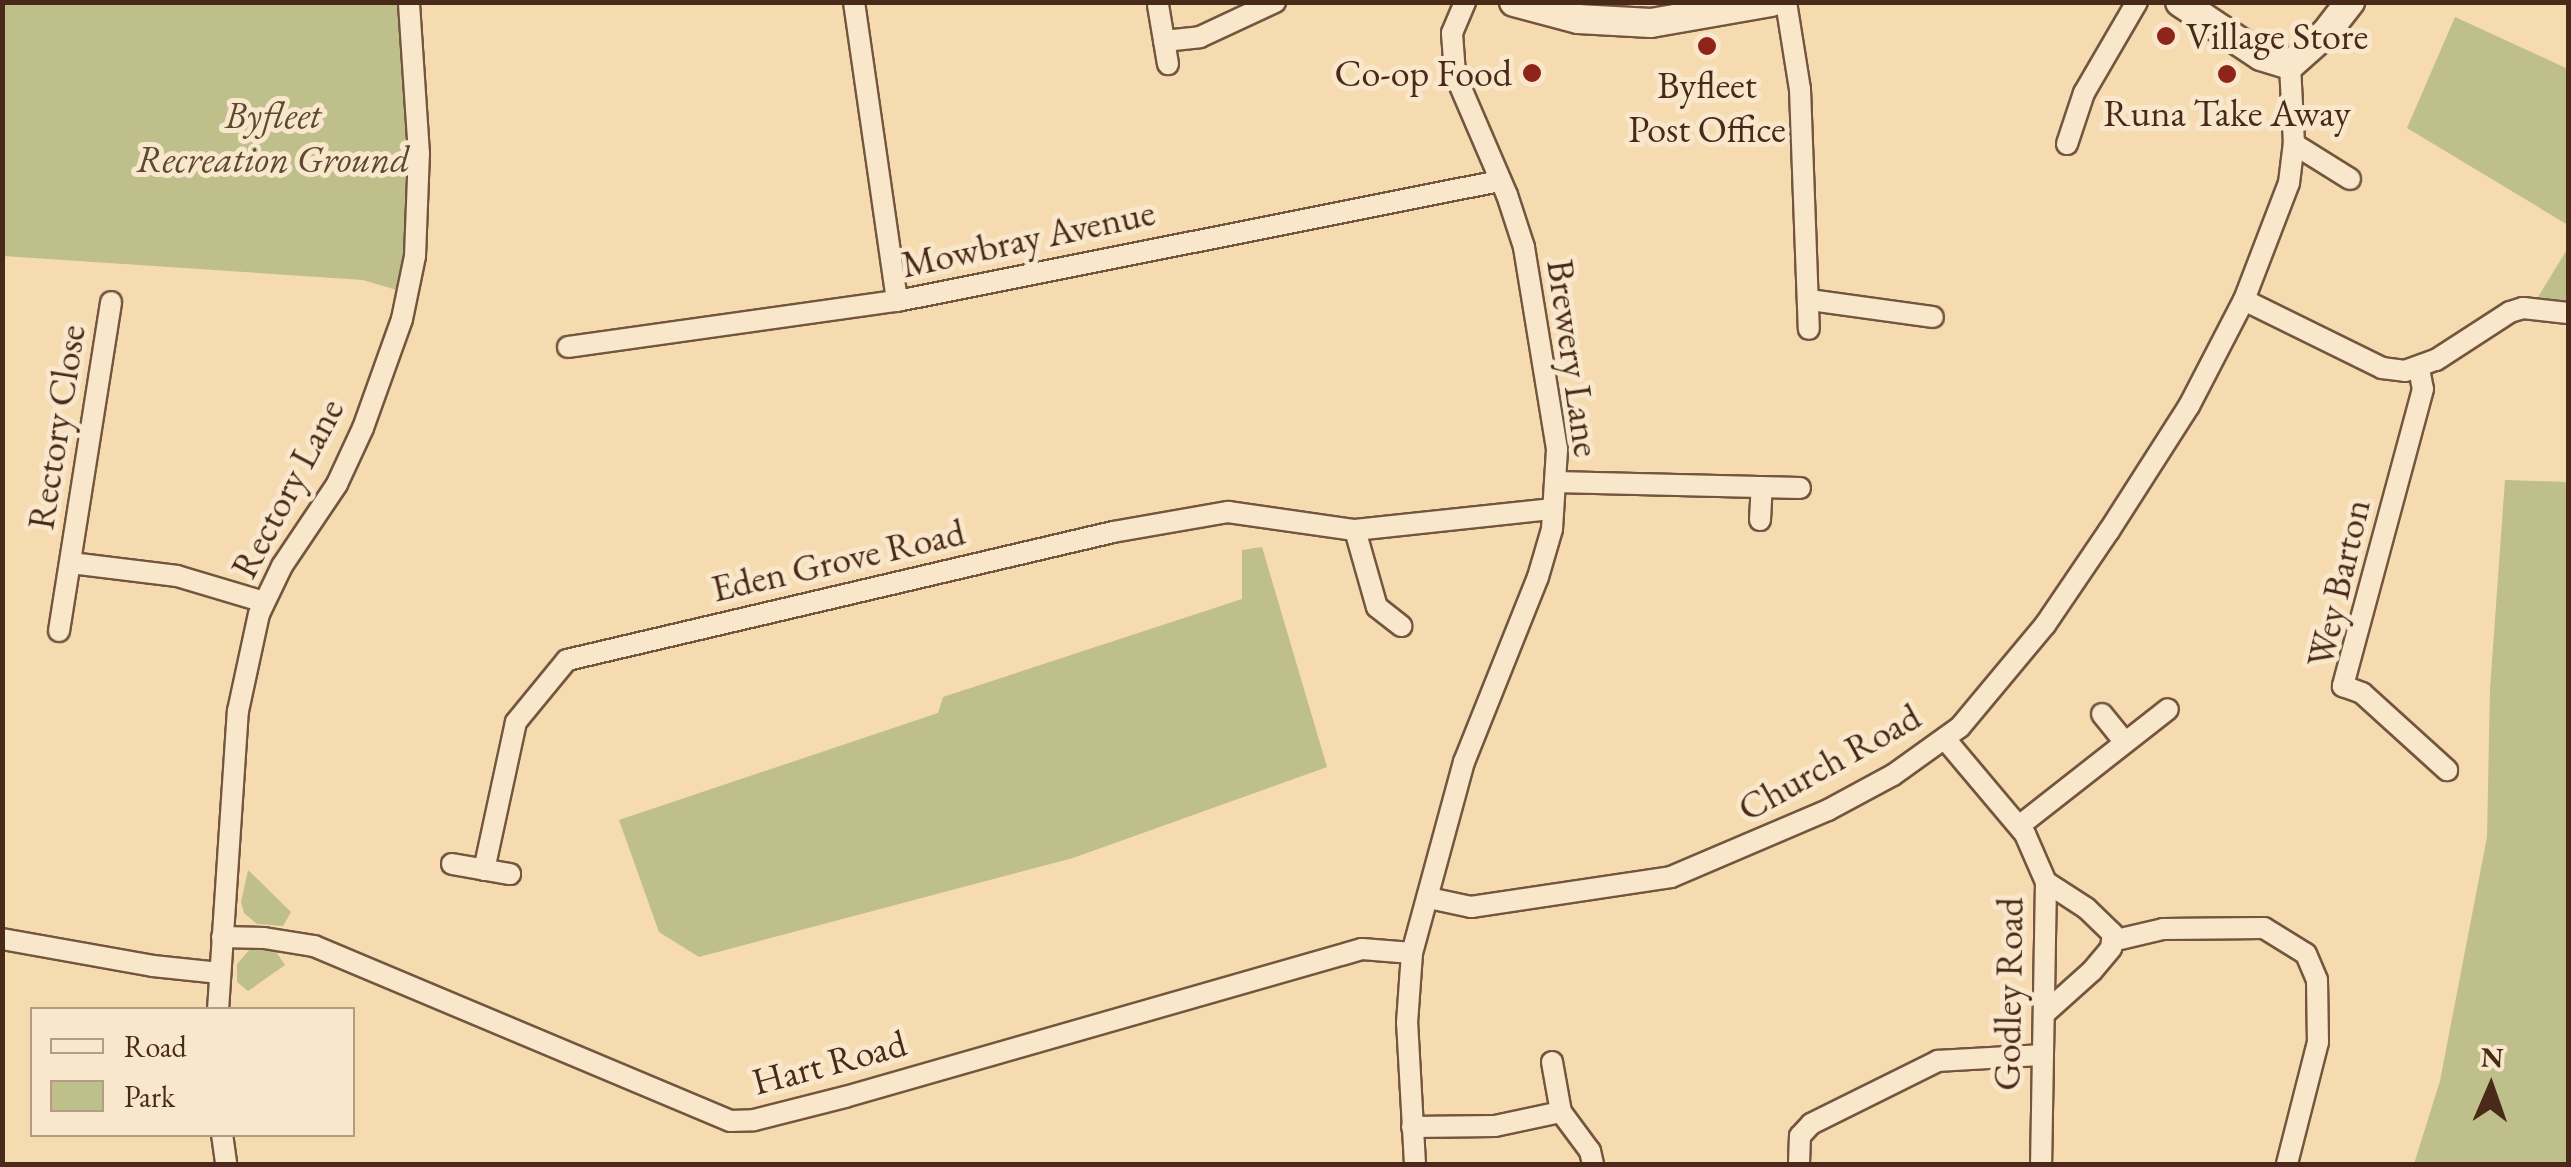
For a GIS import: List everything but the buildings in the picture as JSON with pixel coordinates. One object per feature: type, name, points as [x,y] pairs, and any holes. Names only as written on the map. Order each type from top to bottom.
[{"type":"street","name":"Rectory Lane","points":[[218,1007],[238,711],[246,662],[264,602],[282,566],[337,484],[363,428],[402,318],[418,222],[417,98],[408,2]]},
{"type":"street","points":[[854,2],[897,301]]},
{"type":"street","points":[[1164,40],[1200,37],[1275,2]]},
{"type":"street","name":"Brewery Lane","points":[[1429,898],[1464,762],[1538,577],[1554,509],[1557,450],[1524,247],[1455,74],[1452,33],[1465,2]]},
{"type":"street","points":[[1514,2],[1597,22],[1771,2]]},
{"type":"street","points":[[1786,2],[1800,89],[1810,329]]},
{"type":"street","points":[[2067,144],[2079,104],[2138,2]]},
{"type":"street","points":[[2180,2],[2261,56],[2290,65],[2325,34],[2350,2]]},
{"type":"street","points":[[1158,6],[1168,64]]},
{"type":"street","name":"Church Road","points":[[1429,898],[1470,907],[1671,878],[1828,810],[1893,775],[1945,739],[2046,624],[2148,472],[2244,300],[2289,184],[2294,144],[2290,65]]},
{"type":"street","points":[[2294,144],[2350,179]]},
{"type":"street","name":"Mowbray Avenue","points":[[568,347],[897,301],[1498,182]]},
{"type":"street","points":[[1810,300],[1933,317]]},
{"type":"street","points":[[2244,300],[2382,368],[2419,369],[2510,312],[2524,308],[2568,313]]},
{"type":"street","name":"Rectory Close","points":[[59,630],[111,302]]},
{"type":"street","name":"Wey Barton","points":[[2419,369],[2422,389],[2343,686],[2362,693],[2447,770]]},
{"type":"street","points":[[1555,482],[1800,488]]},
{"type":"street","points":[[1760,520],[1762,487]]},
{"type":"street","name":"Eden Grove Road","points":[[484,870],[516,722],[567,660],[1113,532],[1228,512],[1354,530],[1554,509]]},
{"type":"street","points":[[1354,530],[1377,607],[1401,626]]},
{"type":"street","name":"Rectory Close","points":[[71,563],[177,576],[264,602]]},
{"type":"street","points":[[2019,826],[2168,709]]},
{"type":"street","points":[[2102,714],[2125,742]]},
{"type":"street","name":"Godley Road","points":[[1945,739],[2019,826],[2036,851],[2046,882],[2042,1164]]},
{"type":"street","points":[[452,864],[510,874]]},
{"type":"street","points":[[2044,1014],[2092,971],[2113,934],[2086,908],[2046,882]]},
{"type":"street","points":[[1415,1164],[1406,1023],[1412,953],[1429,898]]},
{"type":"street","points":[[2112,941],[2163,929],[2264,928],[2306,954],[2317,980],[2318,1042],[2287,1164]]},
{"type":"street","name":"Hart Road","points":[[222,937],[264,938],[314,946],[730,1121],[754,1120],[845,1096],[1362,948],[1412,953]]},
{"type":"street","points":[[2,939],[153,966],[220,972]]},
{"type":"street","points":[[1799,1164],[1800,1136],[1812,1124],[1938,1061],[2043,1054]]},
{"type":"street","points":[[1552,1062],[1561,1112],[1590,1151],[1593,1164]]},
{"type":"street","points":[[1412,1128],[1495,1126],[1561,1112]]},
{"type":"street","points":[[222,1137],[226,1164]]},
{"type":"green space","name":"Byfleet Recreation Ground","points":[[2,3],[397,3],[411,188],[400,291],[363,280],[3,256]]},
{"type":"green space","points":[[2455,17],[2568,69],[2568,225],[2407,128]]},
{"type":"green space","points":[[2568,248],[2568,303],[2538,297]]},
{"type":"green space","points":[[2505,480],[2568,482],[2568,1164],[2414,1164],[2440,1081],[2487,837],[2490,689]]},
{"type":"green space","points":[[1262,547],[1327,767],[1073,858],[699,957],[659,932],[619,820],[938,713],[943,697],[1242,599],[1242,550]]},
{"type":"green space","points":[[248,870],[291,912],[283,926],[257,924],[244,913],[241,902]]},
{"type":"green space","points":[[251,948],[275,950],[285,965],[248,991],[237,982],[237,964]]},
{"type":"place","name":"Village Store","points":[[2166,36]]},
{"type":"place","name":"Byfleet Post Office","points":[[1707,46]]},
{"type":"place","name":"Co-op Food","points":[[1532,73]]},
{"type":"place","name":"Runa Take Away","points":[[2227,74]]}]
